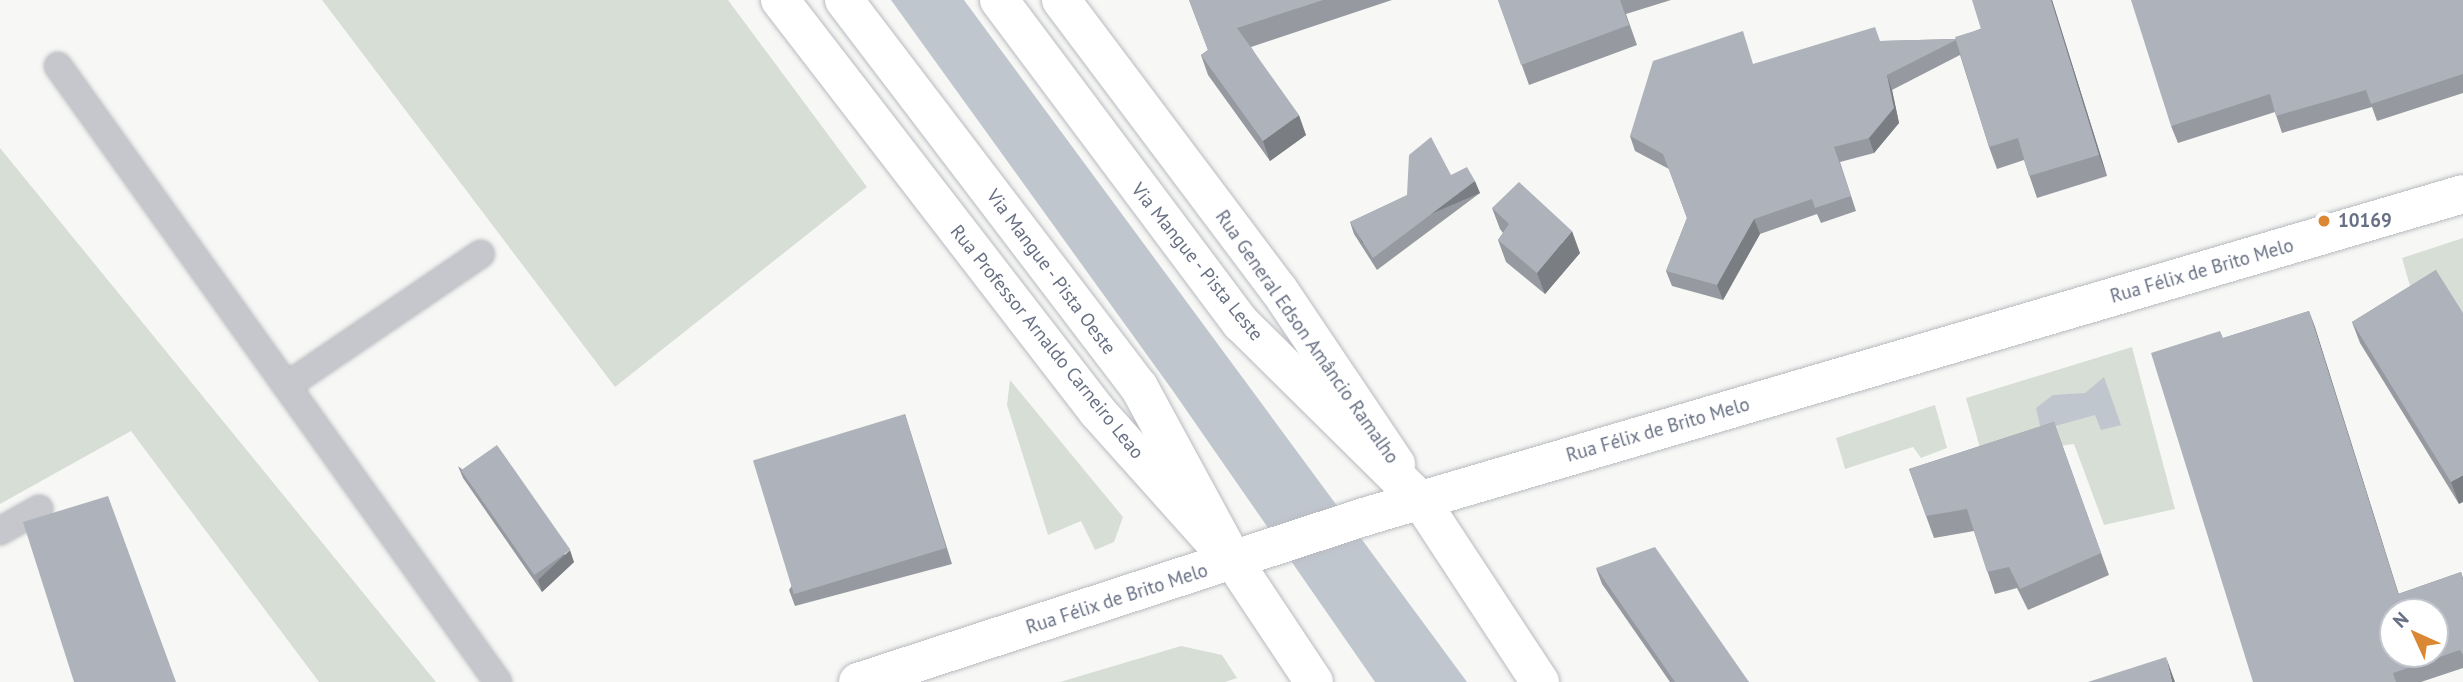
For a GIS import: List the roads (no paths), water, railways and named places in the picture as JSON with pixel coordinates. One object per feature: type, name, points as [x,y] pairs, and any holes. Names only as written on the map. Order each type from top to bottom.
[{"type":"main road","name":"Rua Professor Arnaldo Carneiro Leao","points":[[779,0],[1097,411],[1244,556],[1314,682]]},
{"type":"main road","name":"Via Mangue - Pista Oeste","points":[[844,0],[1139,387],[1244,556]]},
{"type":"main road","name":"Via Mangue - Pista Leste","points":[[999,0],[1241,323],[1421,501]]},
{"type":"main road","name":"Rua General Edson Amâncio Ramalho","points":[[1061,0],[1279,290],[1540,682]]},
{"type":"main road","name":"Rua Félix de Brito Melo","points":[[858,682],[1367,516],[2463,194]]},
{"type":"lane","points":[[58,66],[498,682]]},
{"type":"lane","points":[[288,386],[481,254]]},
{"type":"lane","points":[[0,531],[39,509]]},
{"type":"place","name":"10169","points":[[2324,221]]}]
